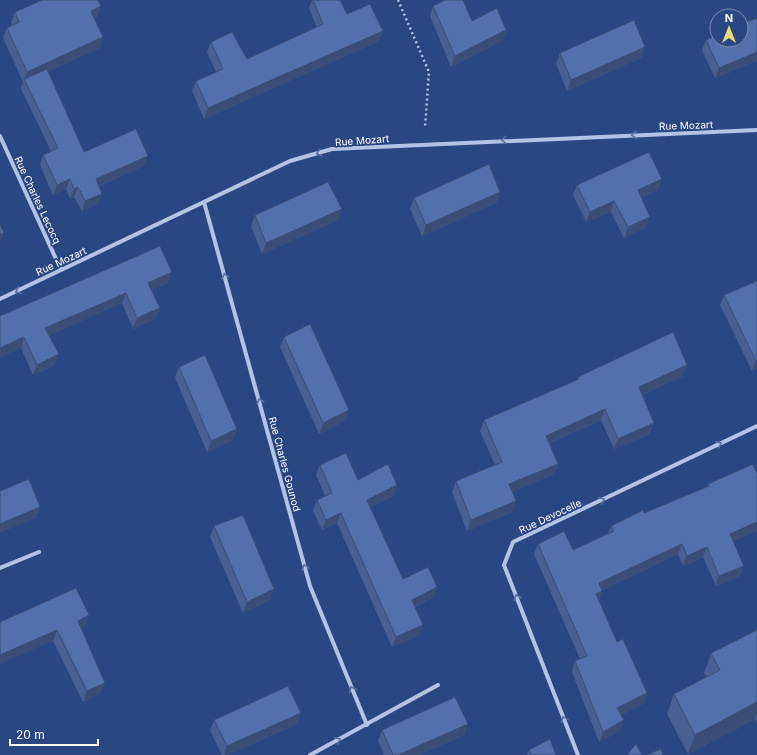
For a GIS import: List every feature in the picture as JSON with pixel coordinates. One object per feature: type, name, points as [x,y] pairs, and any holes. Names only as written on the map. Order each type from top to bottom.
[{"type":"street","name":"Rue Mozart","points":[[0,299],[290,161],[332,149],[757,130]]},
{"type":"street","name":"Rue Charles Lecocq","points":[[0,136],[61,270]]},
{"type":"street","name":"Rue Charles Gounod","points":[[204,202],[310,586],[366,725]]},
{"type":"street","name":"Rue Devocelle","points":[[578,755],[504,565],[513,542],[757,426]]},
{"type":"street","points":[[0,568],[39,552]]},
{"type":"street","points":[[310,755],[438,685]]},
{"type":"path","points":[[398,0],[429,72],[424,144]]},
{"type":"building","points":[[42,0],[98,0],[101,6],[91,11],[103,37],[27,72],[7,28],[19,22],[15,12]]},
{"type":"building","points":[[313,0],[340,0],[347,14],[370,4],[383,31],[208,108],[196,81],[223,69],[211,42],[232,32],[247,59],[323,24]]},
{"type":"building","points":[[445,0],[463,0],[472,21],[497,8],[506,30],[455,56],[433,6]]},
{"type":"building","points":[[757,18],[757,52],[719,68],[710,48],[749,48],[749,21]]},
{"type":"building","points":[[634,20],[645,47],[571,80],[560,53]]},
{"type":"building","points":[[709,39],[709,46],[706,40]]},
{"type":"building","points":[[47,69],[84,152],[136,129],[148,156],[96,179],[102,194],[85,201],[78,187],[74,189],[70,179],[57,185],[43,155],[58,148],[24,79]]},
{"type":"building","points":[[649,152],[662,179],[638,190],[650,217],[628,227],[614,201],[590,212],[577,185]]},
{"type":"building","points":[[489,164],[500,192],[426,225],[414,198]]},
{"type":"building","points":[[328,182],[342,209],[266,243],[255,215]]},
{"type":"building","points":[[0,224],[4,233],[0,235]]},
{"type":"building","points":[[160,246],[172,272],[148,283],[160,308],[137,318],[126,293],[45,328],[59,354],[37,365],[24,337],[0,348],[0,316]]},
{"type":"building","points":[[757,281],[757,360],[756,361],[724,295]]},
{"type":"building","points":[[310,324],[349,410],[323,423],[284,337]]},
{"type":"building","points":[[673,332],[687,365],[639,387],[654,423],[618,439],[605,409],[546,436],[558,464],[509,484],[516,501],[471,520],[456,481],[502,462],[484,420],[579,379],[578,377]]},
{"type":"building","points":[[205,355],[237,429],[211,441],[179,367]]},
{"type":"building","points":[[346,453],[358,480],[388,464],[397,485],[367,500],[403,579],[428,567],[437,587],[412,600],[423,625],[396,637],[341,513],[326,520],[317,500],[332,493],[320,465]]},
{"type":"building","points":[[753,464],[757,473],[757,522],[730,534],[744,566],[719,576],[707,547],[687,556],[682,544],[599,583],[602,591],[596,594],[617,642],[623,639],[647,693],[617,708],[624,720],[603,732],[575,661],[587,656],[538,544],[564,531],[573,550],[614,531],[611,526],[643,510],[644,513],[709,486],[708,484]]},
{"type":"building","points":[[29,479],[40,507],[0,524],[0,491]]},
{"type":"building","points":[[243,515],[274,589],[247,602],[214,526]]},
{"type":"building","points":[[76,588],[89,615],[78,621],[105,683],[87,691],[57,630],[0,655],[0,622]]},
{"type":"building","points":[[757,630],[757,702],[695,735],[674,694],[720,670],[711,653]]},
{"type":"building","points":[[288,686],[301,713],[227,746],[214,720]]},
{"type":"building","points":[[455,697],[468,724],[398,755],[393,755],[382,730]]},
{"type":"building","points":[[550,739],[556,755],[531,755],[529,750]]},
{"type":"building","points":[[636,744],[642,755],[627,755]]},
{"type":"building","points":[[661,749],[663,755],[647,755]]}]
